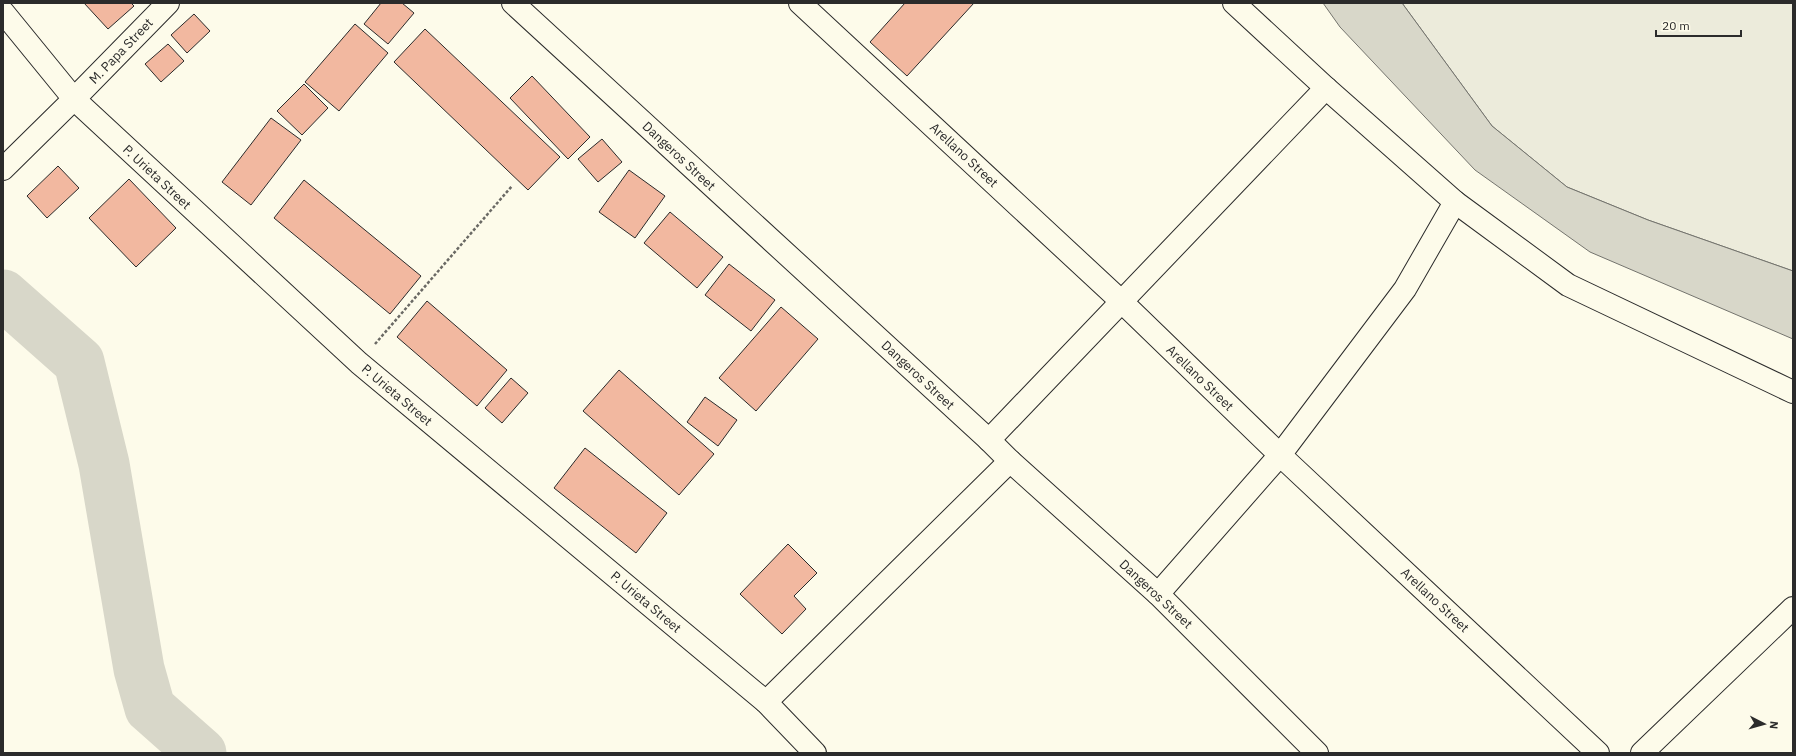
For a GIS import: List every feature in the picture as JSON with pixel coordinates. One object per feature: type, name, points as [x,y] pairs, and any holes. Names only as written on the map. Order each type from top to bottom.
[{"type":"street","name":"M. Papa Street","points":[[3,169],[168,3]]},
{"type":"street","name":"Dangeros Street","points":[[513,3],[989,440],[1010,461],[1158,594],[1317,753]]},
{"type":"street","name":"Arellano Street","points":[[800,3],[1122,302],[1280,455],[1598,753]]},
{"type":"street","points":[[1234,3],[1326,88],[1455,202],[1568,285],[1793,392]]},
{"type":"street","name":"P. Urieta Street","points":[[3,12],[74,99],[359,363],[766,702],[815,753]]},
{"type":"street","points":[[989,440],[1326,88]]},
{"type":"street","points":[[1158,594],[1280,455],[1405,289],[1455,202]]},
{"type":"street","points":[[766,702],[1010,461]]},
{"type":"street","points":[[1642,753],[1793,608]]},
{"type":"path","points":[[359,363],[512,186]]},
{"type":"shaded area","points":[[1323,3],[1402,3],[1492,126],[1567,187],[1648,220],[1793,271],[1793,339],[1590,252],[1475,170],[1340,27]]},
{"type":"shaded area","points":[[1402,3],[1793,3],[1793,271],[1648,220],[1567,187],[1492,126]]},
{"type":"building","points":[[84,3],[131,3],[134,6],[108,29]]},
{"type":"building","points":[[381,3],[402,3],[414,13],[388,44],[364,24]]},
{"type":"building","points":[[905,3],[974,3],[907,76],[870,42]]},
{"type":"building","points":[[194,14],[210,31],[187,53],[171,35]]},
{"type":"building","points":[[355,24],[388,53],[339,111],[305,82]]},
{"type":"building","points":[[425,29],[560,157],[528,190],[394,62]]},
{"type":"building","points":[[168,44],[184,61],[161,82],[145,64]]},
{"type":"building","points":[[532,76],[590,137],[568,159],[510,98]]},
{"type":"building","points":[[304,84],[328,108],[302,135],[277,111]]},
{"type":"building","points":[[271,118],[301,140],[251,205],[222,182]]},
{"type":"building","points":[[602,139],[622,162],[598,182],[578,159]]},
{"type":"building","points":[[58,166],[79,188],[47,218],[27,196]]},
{"type":"building","points":[[629,170],[665,196],[635,238],[599,212]]},
{"type":"building","points":[[129,179],[176,228],[136,267],[89,218]]},
{"type":"building","points":[[304,180],[421,276],[390,314],[274,218]]},
{"type":"building","points":[[670,212],[723,257],[697,288],[644,243]]},
{"type":"building","points":[[729,264],[775,300],[751,331],[705,295]]},
{"type":"building","points":[[427,301],[507,370],[477,406],[397,337]]},
{"type":"building","points":[[781,307],[818,339],[756,411],[719,378]]},
{"type":"building","points":[[619,370],[714,454],[679,495],[583,411]]},
{"type":"building","points":[[511,378],[528,393],[502,423],[485,408]]},
{"type":"building","points":[[705,397],[737,420],[718,446],[687,422]]},
{"type":"building","points":[[585,448],[667,513],[636,553],[554,488]]},
{"type":"building","points":[[788,544],[817,573],[794,596],[806,609],[782,634],[740,594]]},
{"type":"waterway","points":[[3,295],[79,362],[104,464],[139,669],[150,708],[201,753]]}]
